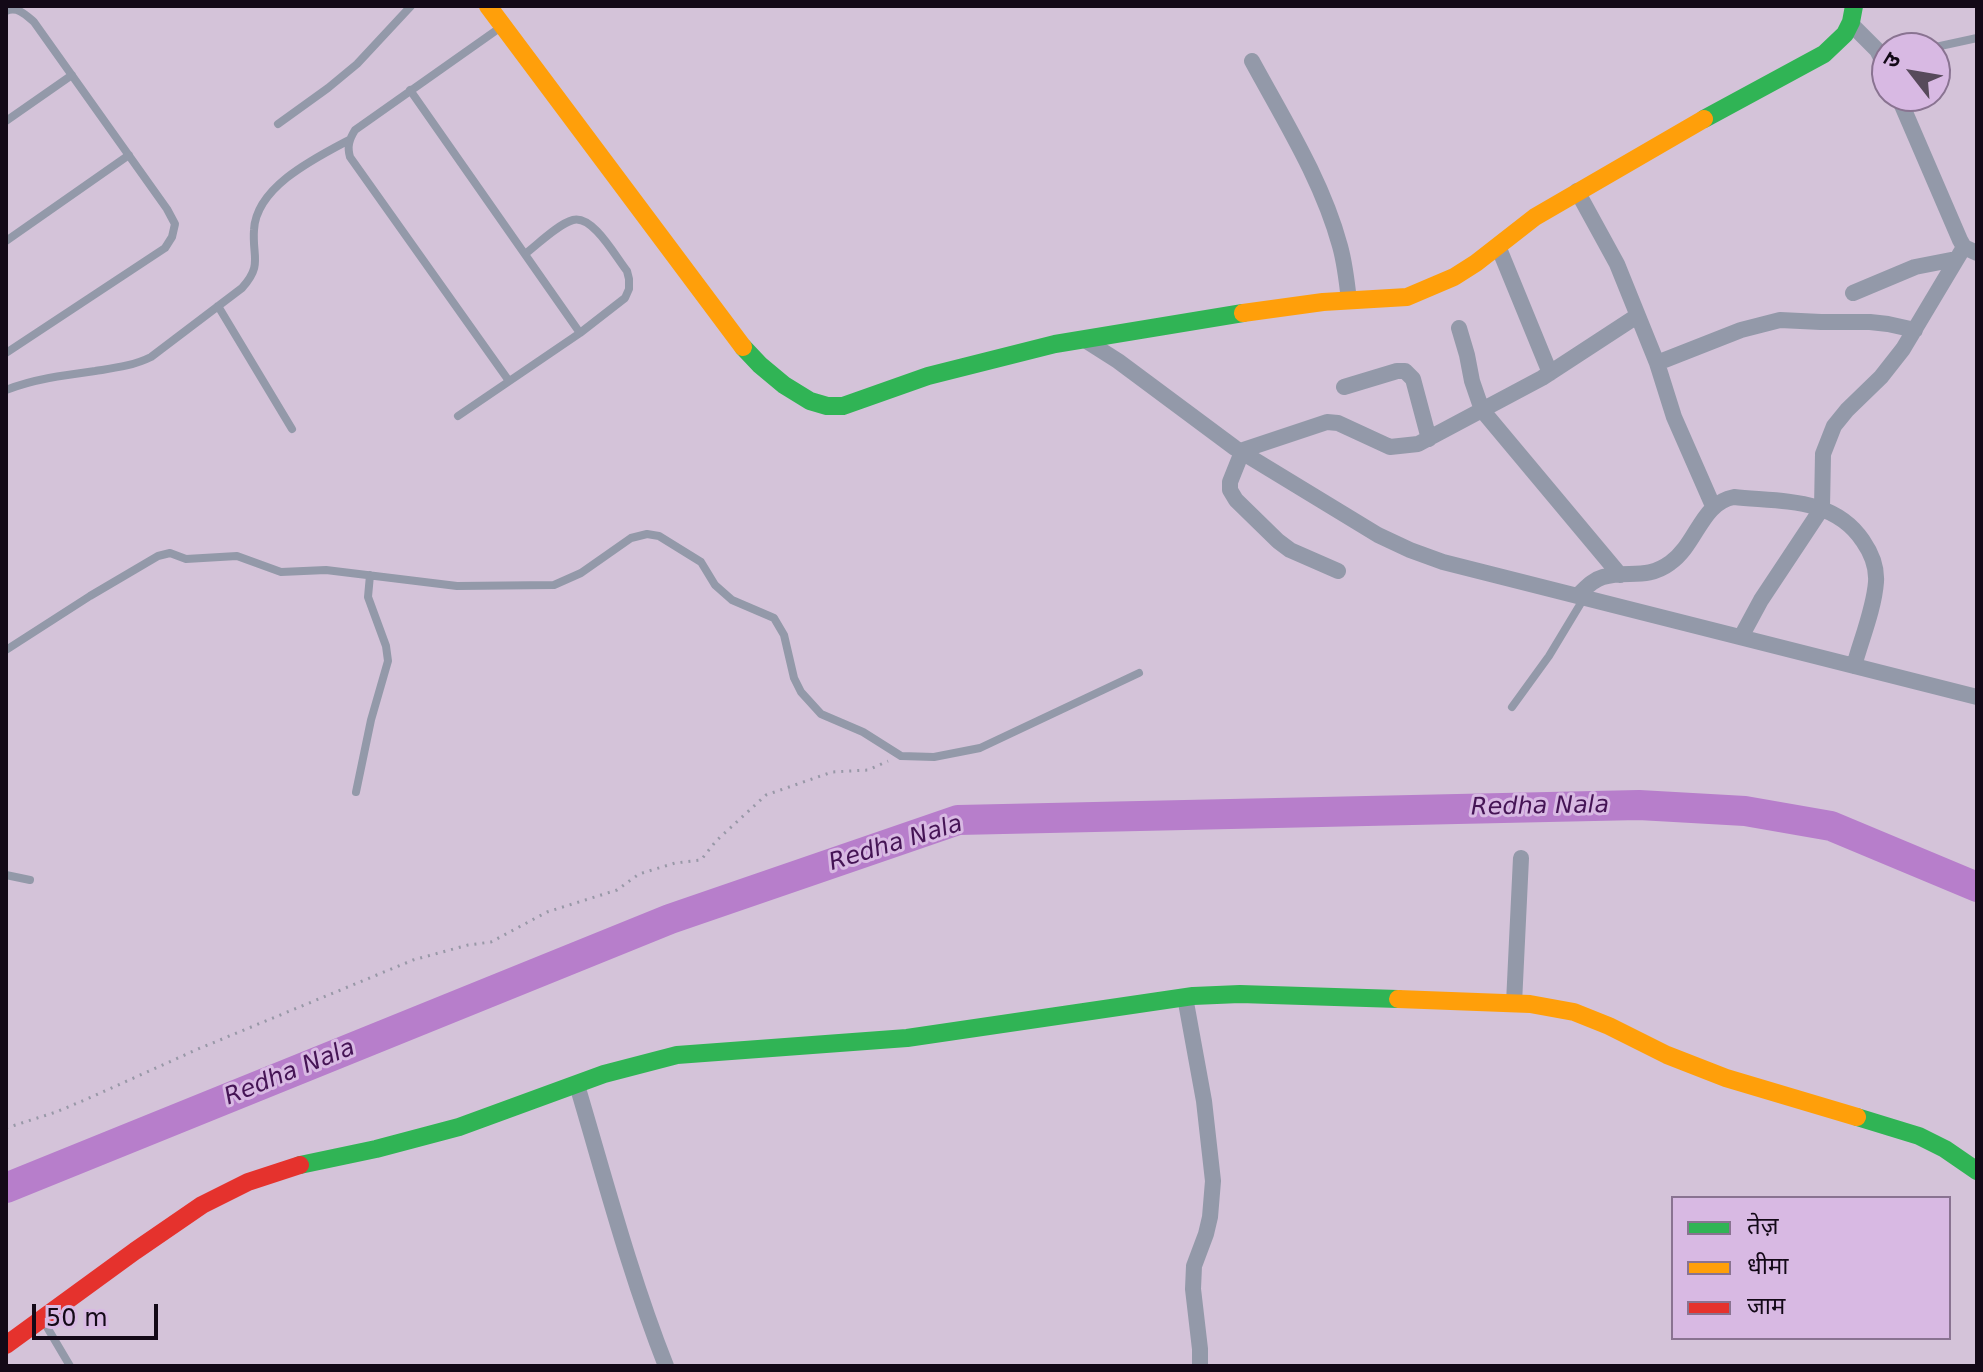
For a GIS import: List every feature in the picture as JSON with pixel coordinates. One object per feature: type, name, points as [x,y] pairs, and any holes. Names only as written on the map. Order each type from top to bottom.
[{"type":"street","points":[[488,6],[742,346],[784,385],[810,401],[827,406],[843,406],[928,376],[1055,344],[1266,309],[1407,297],[1424,291],[1454,277],[1535,217],[1577,191],[1824,54],[1840,42],[1853,15]]},
{"type":"street","points":[[1853,15],[1871,43]]},
{"type":"street","points":[[1252,61],[1323,200],[1346,268],[1349,301]]},
{"type":"street","points":[[1905,112],[1966,253]]},
{"type":"street","points":[[1577,191],[1617,264],[1657,363],[1674,417],[1713,506]]},
{"type":"street","points":[[1498,246],[1550,373]]},
{"type":"street","points":[[1853,293],[1915,267],[1966,253]]},
{"type":"street","points":[[1741,637],[1761,600],[1822,508],[1823,454],[1834,426],[1892,364],[1966,253]]},
{"type":"street","points":[[1241,451],[1327,422],[1338,423],[1390,447],[1418,444],[1550,373],[1637,316]]},
{"type":"street","points":[[1657,363],[1741,330],[1780,320],[1870,322],[1915,330]]},
{"type":"street","points":[[1459,328],[1482,410],[1620,575]]},
{"type":"street","points":[[1085,340],[1109,354],[1241,451],[1378,535],[1410,550],[1443,562],[1977,697]]},
{"type":"street","points":[[1344,387],[1405,371],[1413,379],[1429,439]]},
{"type":"street","points":[[1241,451],[1230,482],[1230,490],[1236,500],[1290,550],[1338,571]]},
{"type":"street","points":[[1581,597],[1594,580],[1605,576],[1649,574],[1668,565],[1682,554],[1713,506],[1723,499],[1734,497],[1822,508],[1841,517],[1855,529],[1874,562],[1875,591],[1854,666]]},
{"type":"street","points":[[1514,1003],[1521,858]]},
{"type":"street","points":[[6,1345],[202,1205],[248,1182],[303,1164],[459,1127],[604,1074],[677,1055],[907,1038],[1185,997],[1240,994],[1514,1003],[1574,1012],[1667,1055],[1726,1078],[1919,1136],[1977,1171]]},
{"type":"street","points":[[1185,997],[1204,1101],[1213,1181],[1210,1217],[1194,1266],[1200,1366]]},
{"type":"street","points":[[577,1085],[647,1319],[666,1366]]},
{"type":"lane","points":[[278,124],[357,64],[411,6]]},
{"type":"lane","points":[[6,11],[22,11],[34,22],[175,224],[165,248],[6,353]]},
{"type":"lane","points":[[503,25],[355,130],[347,149],[509,381]]},
{"type":"lane","points":[[1951,44],[1977,38]]},
{"type":"lane","points":[[6,121],[72,75]]},
{"type":"lane","points":[[410,90],[580,333]]},
{"type":"lane","points":[[6,390],[53,377],[137,364],[151,357],[250,279],[255,268],[253,228],[267,195],[306,164],[349,140]]},
{"type":"lane","points":[[6,241],[129,155]]},
{"type":"lane","points":[[458,416],[580,333],[625,298],[629,289],[627,271],[592,225],[583,219],[564,224],[525,254]]},
{"type":"lane","points":[[218,306],[292,429]]},
{"type":"lane","points":[[6,650],[90,596],[158,556],[170,553],[186,559],[237,556],[281,572],[326,570],[457,586],[554,585],[581,573],[631,538],[647,534],[659,536],[701,562],[715,585],[732,600],[774,618],[784,635],[794,678],[801,692],[821,714],[863,732],[901,756],[934,757],[980,748],[1139,673]]},
{"type":"lane","points":[[356,792],[371,720],[388,661],[386,646],[368,597],[370,575]]},
{"type":"lane","points":[[1512,707],[1549,656],[1581,597]]},
{"type":"lane","points":[[6,875],[30,880]]},
{"type":"lane","points":[[42,1318],[70,1366]]},
{"type":"path","points":[[6,1128],[76,1103],[413,960],[491,942],[547,912],[617,890],[639,874],[675,863],[701,860],[716,841],[766,795],[832,772],[868,770],[901,756]]},
{"type":"waterway","name":"Redha Nala","points":[[6,1188],[670,919],[958,820],[1639,805],[1745,811],[1831,826],[1977,887]]},
{"type":"traffic: fast","points":[[1704,119],[1824,54],[1845,34],[1854,6]]},
{"type":"traffic: fast","points":[[743,347],[784,385],[810,401],[843,406],[928,376],[1055,344],[1243,313]]},
{"type":"traffic: fast","points":[[300,1165],[459,1127],[604,1074],[677,1055],[907,1038],[1193,996],[1240,994],[1398,999]]},
{"type":"traffic: fast","points":[[1857,1117],[1919,1136],[1977,1171]]},
{"type":"traffic: slow","points":[[488,6],[743,347]]},
{"type":"traffic: slow","points":[[1243,313],[1323,302],[1407,297],[1454,277],[1535,217],[1704,119]]},
{"type":"traffic: slow","points":[[1398,999],[1530,1004],[1574,1012],[1667,1055],[1726,1078],[1857,1117]]},
{"type":"traffic: jam","points":[[6,1345],[202,1205],[248,1182],[300,1165]]}]
